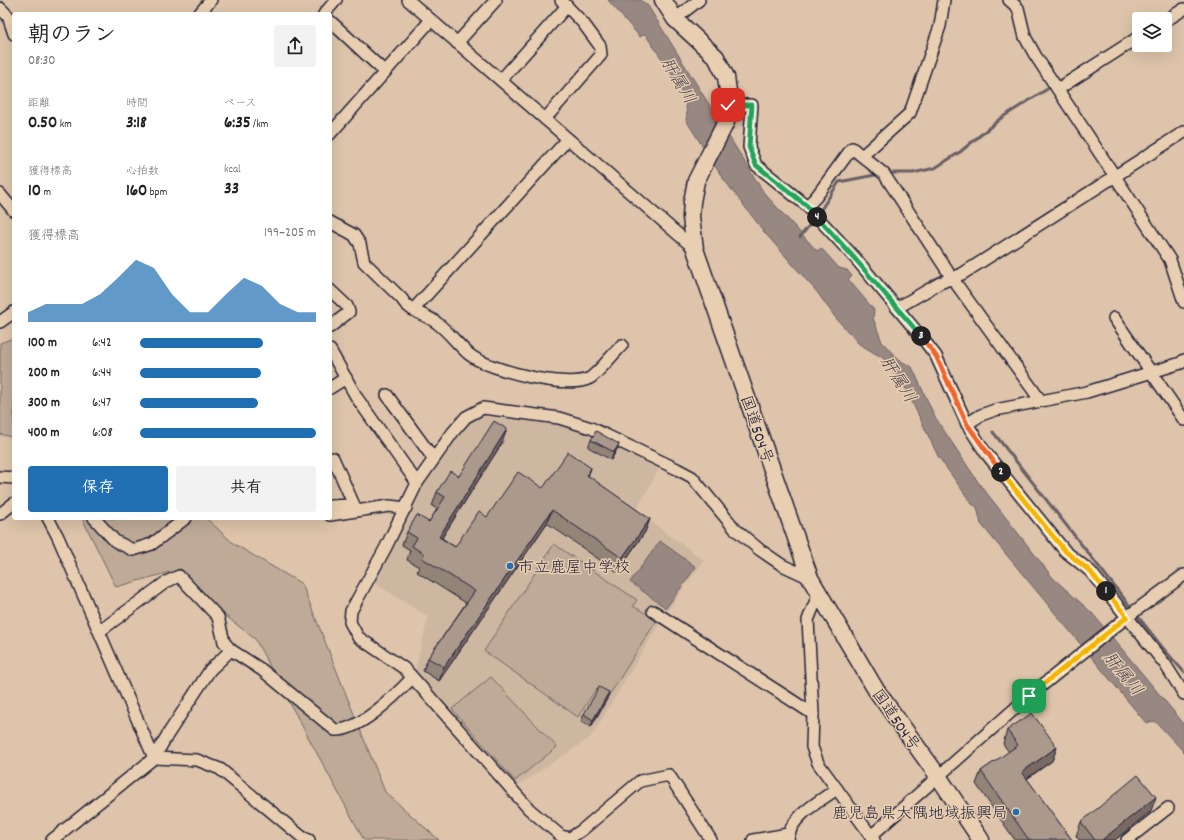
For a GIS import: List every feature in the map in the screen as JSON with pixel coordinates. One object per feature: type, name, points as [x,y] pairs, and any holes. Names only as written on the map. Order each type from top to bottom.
[{"type":"highway","name":"国道504号","points":[[663,0],[675,19],[716,57],[726,77],[728,105],[726,122],[696,180],[691,217],[695,249],[810,578],[876,690],[938,776],[981,840]]},
{"type":"street","points":[[201,12],[211,0]]},
{"type":"street","points":[[326,12],[336,0]]},
{"type":"street","points":[[408,0],[695,249]]},
{"type":"street","points":[[457,43],[496,0]]},
{"type":"street","points":[[675,19],[699,0]]},
{"type":"street","points":[[863,155],[910,113],[940,26],[944,0]]},
{"type":"street","points":[[1014,2],[1018,8],[1025,37],[1170,260],[1184,302]]},
{"type":"street","points":[[501,80],[564,3],[584,23],[600,46],[601,55],[545,119]]},
{"type":"street","points":[[0,8],[8,16],[12,28]]},
{"type":"street","points":[[1172,17],[1184,9]]},
{"type":"street","points":[[332,132],[431,20]]},
{"type":"street","points":[[332,23],[386,72]]},
{"type":"street","points":[[1058,88],[1132,41]]},
{"type":"street","points":[[728,105],[752,105],[749,147],[756,165],[807,206],[897,308],[936,356],[967,424],[985,452],[1065,551],[1090,571],[1123,621],[1165,664],[1184,694]]},
{"type":"street","points":[[897,308],[962,274],[1184,132]]},
{"type":"street","points":[[413,310],[568,139]]},
{"type":"street","points":[[807,206],[816,197],[852,148],[863,155],[884,174],[952,278],[1041,401]]},
{"type":"street","points":[[0,194],[12,209]]},
{"type":"street","points":[[332,223],[354,235],[360,244],[364,262],[402,299],[406,306],[436,322],[470,356],[497,368],[546,381],[576,381],[590,378],[622,345]]},
{"type":"street","points":[[332,292],[347,306],[349,312],[332,325]]},
{"type":"street","points":[[0,322],[12,313]]},
{"type":"street","points":[[1114,318],[1184,420]]},
{"type":"street","points":[[332,354],[357,398],[417,483]]},
{"type":"street","points":[[967,424],[995,410],[1087,392],[1150,371],[1181,363],[1184,360]]},
{"type":"street","points":[[332,387],[346,378]]},
{"type":"street","points":[[387,395],[434,458]]},
{"type":"street","points":[[711,840],[669,776],[640,781],[582,830],[570,838],[561,836],[530,809],[405,669],[358,637],[350,622],[351,611],[406,508],[417,483],[434,458],[466,417],[483,408],[565,420],[611,436],[692,477],[735,529],[760,550],[782,565],[810,578]]},
{"type":"street","points":[[333,458],[357,508]]},
{"type":"street","points":[[0,477],[12,478]]},
{"type":"street","points":[[0,514],[12,505]]},
{"type":"street","points":[[332,506],[357,508],[389,506],[406,508]]},
{"type":"street","points":[[332,514],[357,508]]},
{"type":"street","points":[[49,520],[100,632],[154,758]]},
{"type":"street","points":[[96,520],[115,541],[133,550],[152,544],[183,520]]},
{"type":"street","points":[[819,593],[808,620],[813,714],[812,747],[818,763],[873,838],[938,776],[1029,696],[1123,621],[1184,575]]},
{"type":"street","points":[[100,632],[166,582],[179,576],[218,617],[224,642],[232,650],[262,670],[335,730],[349,729],[393,699],[412,678]]},
{"type":"street","points":[[653,611],[813,714]]},
{"type":"street","points":[[52,840],[154,758],[210,670],[232,650]]},
{"type":"street","points":[[154,758],[197,760],[220,769],[302,837],[309,840]]},
{"type":"street","points":[[753,840],[788,837],[795,823],[805,812],[837,789]]},
{"type":"street","points":[[1127,840],[1168,808]]},
{"type":"shaded area","points":[[12,339],[12,437],[0,434],[0,343]]},
{"type":"shaded area","points":[[478,416],[560,425],[586,431],[659,469],[636,511],[704,560],[666,613],[591,737],[517,786],[414,676],[428,617],[373,582],[423,483],[460,429]]},
{"type":"shaded area","points":[[83,520],[208,520],[234,544],[302,584],[385,792],[439,840],[364,840],[255,639],[170,572],[116,587]]},
{"type":"shaded area","points":[[554,544],[637,600],[633,606],[657,620],[608,697],[596,689],[578,717],[484,651]]},
{"type":"shaded area","points":[[491,677],[557,747],[515,781],[452,709]]},
{"type":"water","name":"肝属川","points":[[608,0],[641,0],[648,6],[764,193],[817,251],[821,248],[839,268],[847,270],[852,276],[848,279],[874,310],[873,318],[882,342],[899,360],[912,367],[935,417],[978,482],[1053,578],[1092,613],[1184,724],[1184,752],[1157,723],[1154,721],[1146,723],[981,524],[977,507],[972,504],[938,456],[904,385],[883,358],[859,344],[835,317],[817,292],[765,233],[722,177],[686,120],[687,111],[679,88],[673,76],[645,34],[640,37]]},
{"type":"water","points":[[660,541],[696,567],[666,608],[630,582]]},
{"type":"building","points":[[494,421],[507,429],[439,537],[455,547],[479,511],[487,517],[518,472],[543,488],[568,452],[591,468],[587,475],[650,519],[622,558],[552,510],[444,667],[428,658],[475,591],[422,558],[424,554],[412,546],[417,538],[407,532],[417,515],[429,522],[445,497],[437,492],[450,471],[459,476]]},
{"type":"building","points":[[596,431],[619,444],[614,452],[591,440]]},
{"type":"building","points":[[599,687],[609,692],[593,720],[584,714]]},
{"type":"building","points":[[1032,713],[1057,747],[1022,772],[1072,840],[1029,840],[981,771],[1018,745],[1007,730]]},
{"type":"building","points":[[1138,775],[1156,797],[1102,840],[1095,840],[1081,822]]},
{"type":"waterway","points":[[892,173],[913,173],[935,168],[960,152],[1001,118],[1092,61]]},
{"type":"waterway","points":[[818,214],[839,182],[875,175]]},
{"type":"waterway","points":[[800,237],[815,218]]},
{"type":"waterway","points":[[993,432],[1162,647],[1184,672]]},
{"type":"place","name":"市立鹿屋中学校","points":[[510,566]]},
{"type":"place","name":"鹿児島県大隅地域振興局","points":[[1016,812]]},
{"type":"route","points":[[728,105],[752,105],[749,147],[756,165],[807,206],[923,338],[936,356],[967,424],[985,452],[1065,551],[1090,571],[1127,617],[1029,696]]}]
